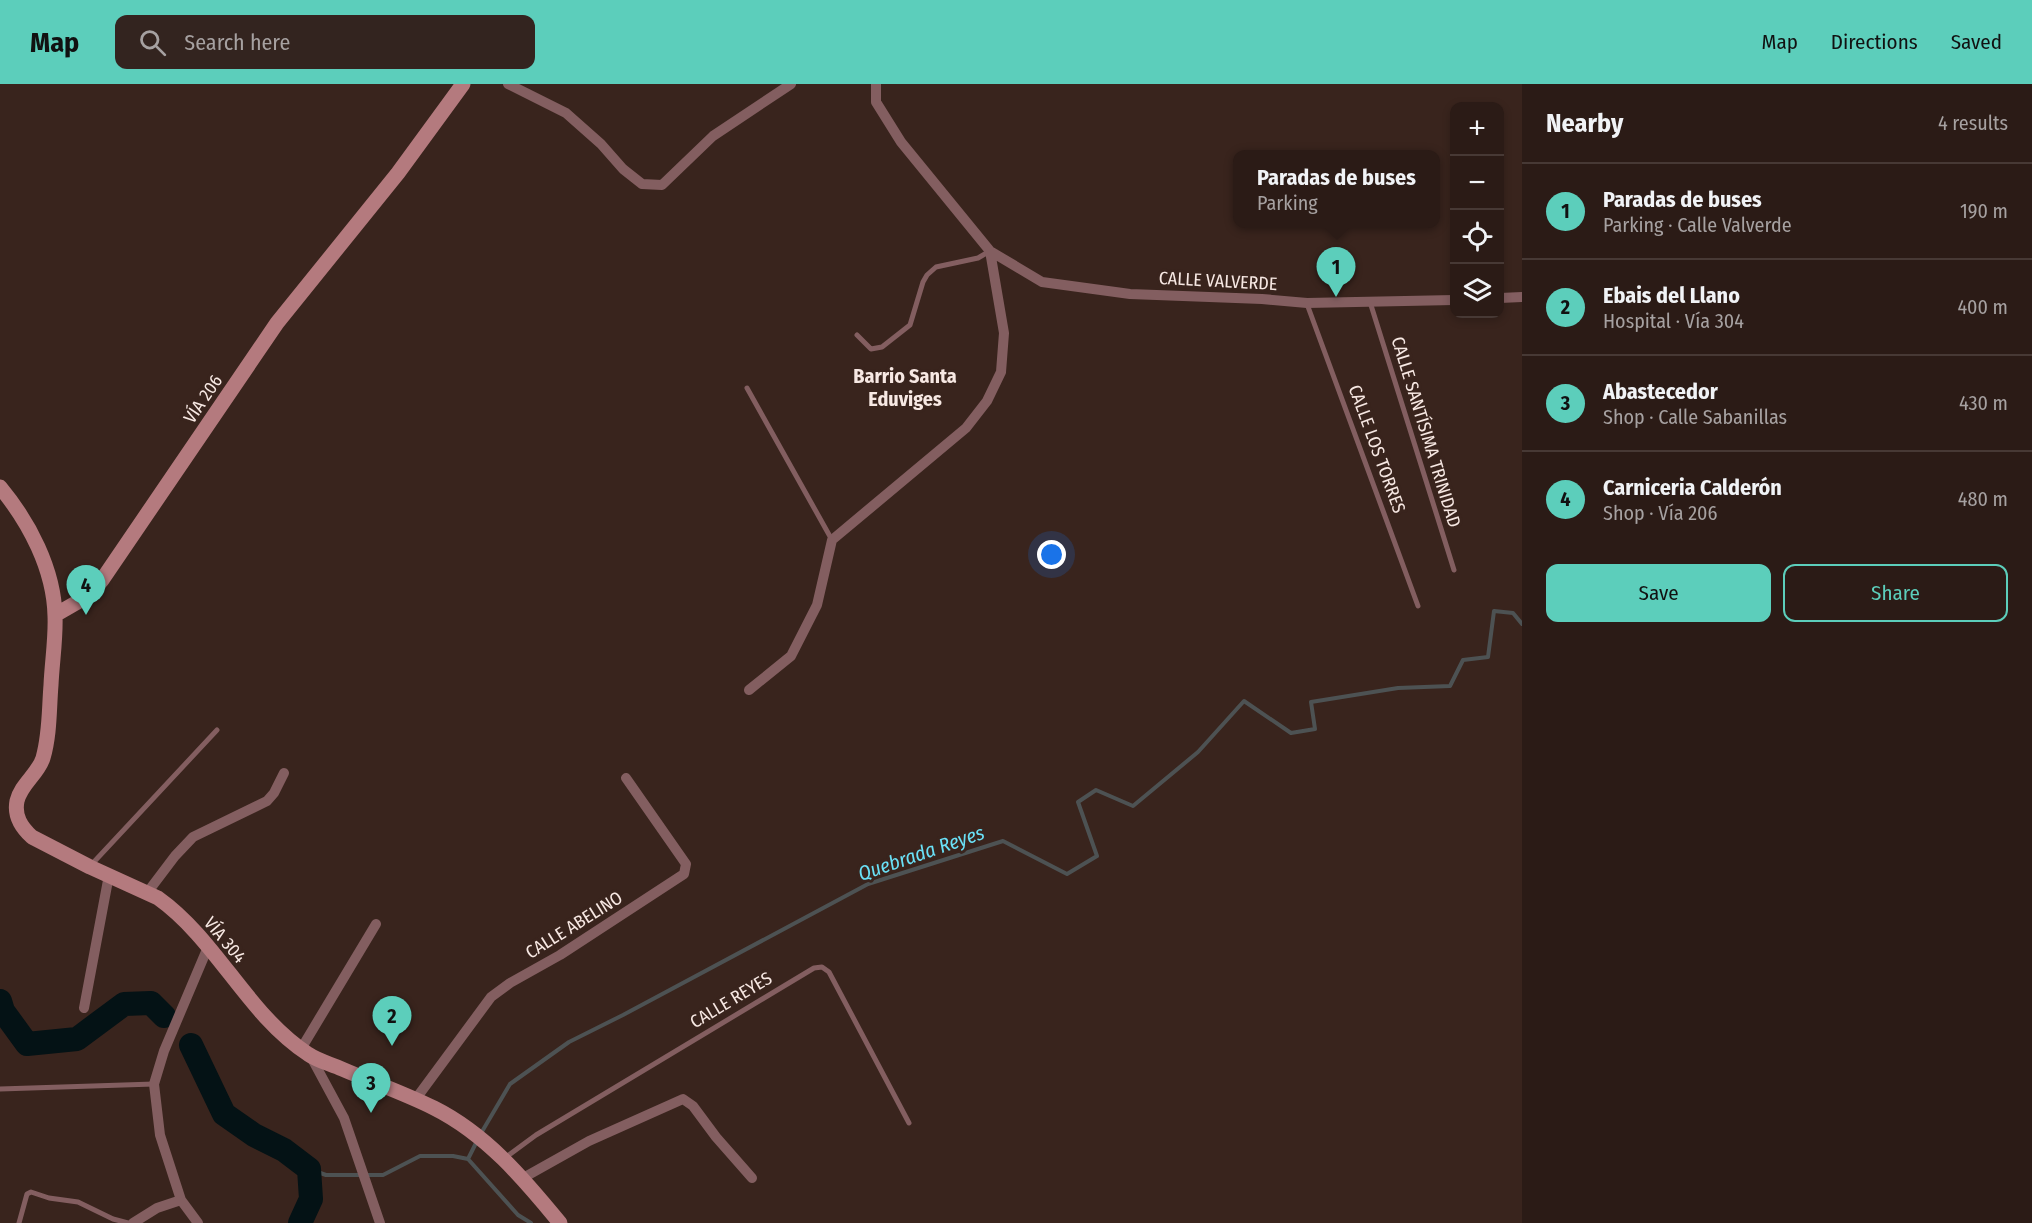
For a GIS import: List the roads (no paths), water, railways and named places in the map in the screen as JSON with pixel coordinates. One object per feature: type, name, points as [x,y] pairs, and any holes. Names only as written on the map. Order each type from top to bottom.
[{"type":"street","name":"VÍA 206","points":[[55,615],[88,596],[102,580],[277,323],[398,173],[463,84]]},
{"type":"street","points":[[508,84],[566,113],[601,144],[623,169],[642,184],[662,185],[713,136],[790,84]]},
{"type":"street","name":"CALLE VALVERDE","points":[[876,84],[876,102],[901,142],[990,251],[1042,282],[1130,294],[1307,303],[1450,300]]},
{"type":"street","points":[[749,690],[791,656],[817,605],[832,540],[966,428],[987,401],[1001,372],[1004,333],[990,251]]},
{"type":"street","points":[[1504,298],[1522,297]]},
{"type":"street","points":[[0,486],[10,498],[36,542],[50,580],[55,615]]},
{"type":"street","name":"VÍA 304","points":[[55,615],[48,728],[43,759],[17,799],[18,820],[24,830],[32,837],[90,867],[147,892],[168,905],[208,947],[232,979],[281,1033],[305,1052],[435,1108],[472,1133],[505,1158],[560,1223]]},
{"type":"street","points":[[147,892],[193,837],[267,801],[274,793],[284,772]]},
{"type":"street","name":"CALLE ABELINO","points":[[416,1100],[491,997],[684,874],[686,864],[626,778]]},
{"type":"street","points":[[84,1008],[109,875]]},
{"type":"street","points":[[376,924],[305,1052],[344,1118],[380,1223]]},
{"type":"street","points":[[198,1223],[181,1200],[160,1135],[154,1084],[164,1051],[208,947]]},
{"type":"street","points":[[523,1178],[589,1142],[683,1099],[693,1106],[716,1137],[752,1178]]},
{"type":"street","points":[[133,1223],[157,1208],[181,1200]]},
{"type":"lane","points":[[857,335],[871,349],[882,347],[910,325],[923,282],[931,270],[978,258],[990,251]]},
{"type":"lane","name":"CALLE SANTÍSIMA TRINIDAD","points":[[1370,302],[1454,570]]},
{"type":"lane","name":"CALLE LOS TORRES","points":[[1307,303],[1418,606]]},
{"type":"lane","points":[[747,388],[832,540]]},
{"type":"lane","points":[[90,867],[217,730]]},
{"type":"lane","name":"CALLE REYES","points":[[505,1158],[536,1135],[685,1045],[814,968],[822,967],[829,972],[909,1123]]},
{"type":"lane","points":[[0,1089],[154,1084]]},
{"type":"lane","points":[[19,1223],[27,1194],[31,1192],[49,1198],[78,1202],[113,1219],[128,1223]]},
{"type":"waterway","name":"Quebrada Reyes","points":[[480,1135],[510,1084],[569,1042],[868,884],[1003,841],[1067,874],[1097,856],[1078,802],[1096,790],[1133,806],[1198,752],[1244,701],[1291,733],[1315,729],[1311,702],[1398,688],[1450,686],[1463,660],[1488,657],[1494,611],[1513,613],[1522,624]]},
{"type":"waterway","points":[[0,1001],[3,1011],[27,1044],[77,1039],[124,1004],[151,1003],[164,1016]]},
{"type":"waterway","points":[[191,1045],[224,1114],[254,1135],[284,1150],[309,1169],[311,1199],[300,1223]]},
{"type":"waterway","name":"Quebrada Reyes","points":[[468,1159],[477,1141]]},
{"type":"waterway","points":[[309,1169],[326,1175],[383,1175],[420,1156],[453,1156],[468,1159],[518,1215],[531,1223]]},
{"type":"place","name":"Paradas de buses","points":[[1336,297]]},
{"type":"place","name":"Carniceria Calderón","points":[[86,615]]},
{"type":"place","name":"Ebais del Llano","points":[[392,1046]]},
{"type":"place","name":"Abastecedor","points":[[371,1113]]},
{"type":"district","name":"Barrio Santa Eduviges","points":[[905,388]]}]
